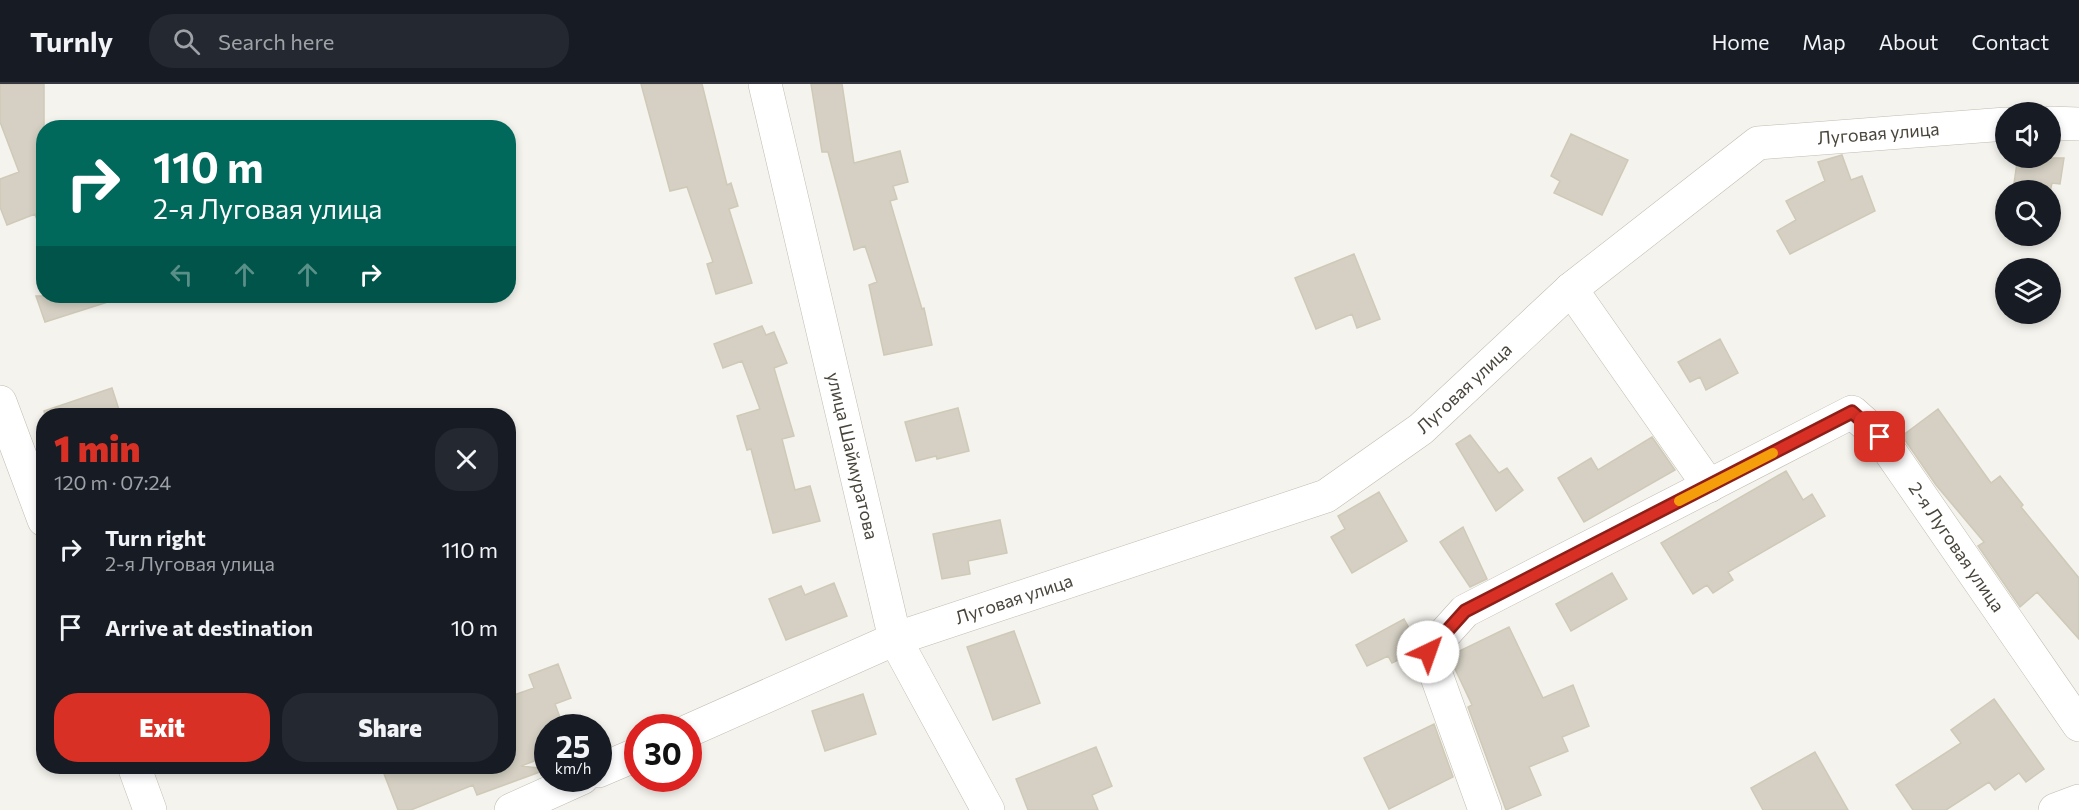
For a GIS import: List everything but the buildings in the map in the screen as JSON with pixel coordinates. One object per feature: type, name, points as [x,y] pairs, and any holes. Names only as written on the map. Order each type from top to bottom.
[{"type":"street","name":"улица Шаймуратова","points":[[765,84],[895,639],[988,810]]},
{"type":"street","points":[[2061,123],[2079,124]]},
{"type":"street","name":"Луговая улица","points":[[702,725],[895,639],[1326,496],[1421,429],[1571,290],[1758,143],[1995,125]]},
{"type":"street","points":[[1571,290],[1709,486]]},
{"type":"street","points":[[0,402],[36,499]]},
{"type":"street","name":"2-я Луговая улица","points":[[1485,810],[1428,652],[1465,611],[1852,412],[1880,437],[2079,725]]},
{"type":"street","points":[[137,774],[150,810]]},
{"type":"street","points":[[511,810],[551,792]]},
{"type":"street","points":[[2055,810],[2079,801]]},
{"type":"slow traffic","points":[[1679,501],[1773,453]]},
{"type":"route","points":[[1428,652],[1465,611],[1852,412],[1880,437]]}]
